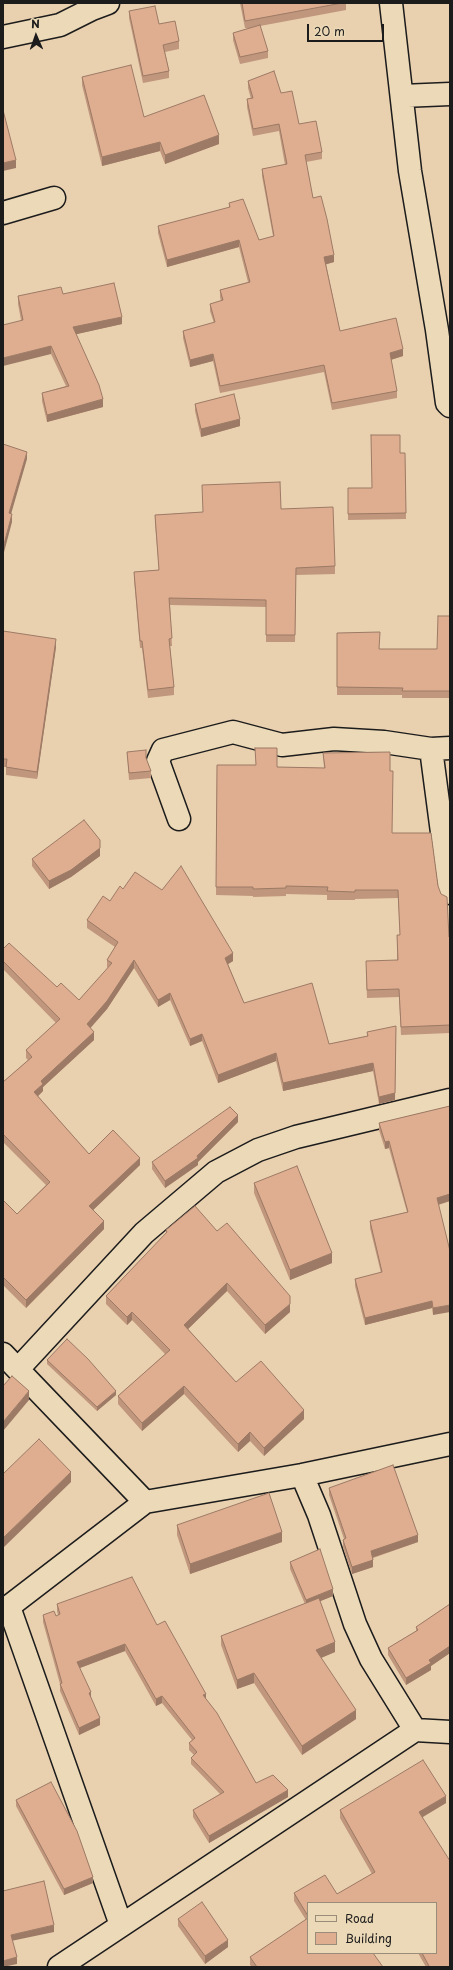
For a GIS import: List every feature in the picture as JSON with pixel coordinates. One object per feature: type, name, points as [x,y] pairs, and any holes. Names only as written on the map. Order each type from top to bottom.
[{"type":"street","points":[[3,37],[60,25],[92,9],[108,3]]},
{"type":"street","points":[[391,3],[410,171],[437,330],[447,403],[450,406]]},
{"type":"street","points":[[402,96],[450,94]]},
{"type":"street","points":[[3,213],[54,198]]},
{"type":"street","points":[[179,819],[158,761],[163,750],[233,732],[282,745],[334,739],[384,742],[440,749],[450,893]]},
{"type":"street","points":[[18,1369],[144,1233],[216,1172],[258,1150],[296,1137],[450,1100]]},
{"type":"street","points":[[3,1354],[144,1502]]},
{"type":"street","points":[[121,1925],[6,1609],[144,1502],[302,1475],[450,1444]]},
{"type":"street","points":[[302,1475],[319,1514],[355,1624],[372,1658],[415,1730]]},
{"type":"street","points":[[58,1967],[415,1730],[450,1732]]},
{"type":"building","points":[[242,3],[342,3],[245,21]]},
{"type":"building","points":[[155,6],[159,24],[175,21],[179,41],[163,45],[169,71],[143,76],[129,11]]},
{"type":"building","points":[[260,25],[268,51],[240,57],[233,33]]},
{"type":"building","points":[[131,65],[144,117],[204,95],[219,135],[165,155],[160,142],[102,157],[82,77]]},
{"type":"building","points":[[274,71],[281,93],[292,91],[299,124],[316,121],[322,152],[305,155],[313,198],[321,196],[327,219],[334,255],[324,257],[340,331],[396,318],[403,349],[390,353],[397,391],[332,403],[324,365],[220,386],[213,354],[190,360],[183,331],[215,322],[210,304],[223,300],[220,290],[250,282],[239,240],[167,260],[158,226],[230,207],[229,203],[243,199],[259,240],[274,236],[262,169],[287,164],[279,124],[253,129],[247,99],[253,98],[248,81]]},
{"type":"building","points":[[3,110],[16,160],[3,163]]},
{"type":"building","points":[[114,283],[122,317],[73,327],[99,385],[103,399],[47,415],[42,393],[69,386],[51,346],[3,358],[3,325],[23,320],[18,296],[61,287],[63,294]]},
{"type":"building","points":[[234,394],[240,419],[201,429],[195,404]]},
{"type":"building","points":[[371,435],[400,435],[400,453],[405,453],[406,513],[348,514],[348,488],[372,488]]},
{"type":"building","points":[[3,444],[27,452],[9,513],[12,514],[3,548]]},
{"type":"building","points":[[280,482],[281,509],[333,507],[335,566],[296,568],[295,635],[266,635],[266,600],[169,598],[172,638],[169,639],[174,687],[148,690],[142,641],[140,641],[134,572],[159,570],[155,515],[203,512],[202,485]]},
{"type":"building","points":[[438,616],[450,616],[450,691],[402,691],[403,688],[337,687],[337,633],[380,632],[379,649],[437,649]]},
{"type":"building","points":[[3,631],[56,639],[37,772],[6,767],[7,759],[3,759]]},
{"type":"building","points":[[255,748],[277,748],[277,767],[325,768],[323,753],[390,752],[390,771],[393,771],[392,833],[431,833],[438,886],[441,894],[447,897],[450,937],[450,1025],[401,1027],[399,989],[367,990],[366,961],[398,960],[397,935],[400,935],[398,890],[355,890],[355,892],[327,891],[328,887],[286,886],[286,888],[253,889],[253,887],[216,887],[217,765],[256,765]]},
{"type":"building","points":[[146,750],[146,758],[151,771],[129,773],[127,752]]},
{"type":"building","points":[[84,820],[100,840],[100,848],[71,870],[49,881],[32,859]]},
{"type":"building","points":[[181,866],[233,953],[225,958],[244,1003],[312,983],[329,1044],[368,1036],[367,1032],[396,1026],[395,1093],[379,1097],[373,1063],[283,1083],[276,1053],[218,1075],[202,1034],[190,1039],[170,993],[158,1000],[134,960],[107,1001],[87,1024],[94,1032],[41,1081],[43,1084],[34,1092],[89,1154],[113,1130],[140,1158],[89,1206],[104,1221],[26,1300],[3,1277],[3,1200],[17,1214],[50,1182],[3,1134],[3,1082],[32,1057],[26,1050],[60,1019],[3,961],[3,949],[9,943],[57,987],[61,983],[79,1000],[112,963],[107,960],[118,942],[87,920],[103,896],[110,901],[120,886],[123,889],[135,872],[162,890]]},
{"type":"building","points":[[450,1106],[450,1194],[437,1198],[450,1251],[450,1305],[433,1308],[432,1301],[365,1318],[355,1279],[382,1272],[370,1221],[408,1212],[389,1141],[385,1142],[379,1123]]},
{"type":"building","points":[[230,1107],[238,1115],[197,1156],[198,1158],[165,1181],[152,1162]]},
{"type":"building","points":[[297,1166],[332,1253],[290,1270],[254,1183]]},
{"type":"building","points":[[195,1206],[217,1231],[227,1223],[290,1296],[290,1304],[265,1325],[227,1283],[184,1325],[236,1382],[261,1361],[304,1410],[264,1448],[250,1432],[238,1444],[184,1386],[142,1423],[118,1396],[170,1350],[132,1312],[127,1317],[106,1296],[167,1232],[166,1230]]},
{"type":"building","points":[[67,1339],[88,1359],[116,1391],[97,1407],[47,1360]]},
{"type":"building","points":[[12,1376],[29,1391],[3,1422],[3,1386]]},
{"type":"building","points":[[39,1439],[71,1472],[3,1538],[3,1474]]},
{"type":"building","points":[[393,1465],[418,1535],[371,1551],[373,1560],[352,1567],[343,1540],[346,1538],[329,1488]]},
{"type":"building","points":[[269,1493],[282,1532],[190,1564],[177,1525]]},
{"type":"building","points":[[320,1549],[333,1589],[306,1600],[290,1562]]},
{"type":"building","points":[[132,1577],[157,1625],[165,1621],[206,1694],[203,1695],[217,1713],[256,1783],[273,1775],[288,1790],[209,1836],[193,1810],[224,1792],[191,1758],[197,1752],[189,1743],[195,1738],[162,1696],[156,1699],[125,1644],[77,1662],[91,1692],[89,1693],[100,1718],[79,1728],[60,1684],[62,1683],[43,1615],[54,1611],[56,1616],[60,1614],[57,1604]]},
{"type":"building","points":[[319,1598],[335,1642],[316,1650],[356,1710],[302,1746],[254,1673],[237,1680],[221,1636]]},
{"type":"building","points":[[450,1604],[450,1646],[429,1660],[431,1663],[406,1678],[388,1648],[418,1630],[416,1627]]},
{"type":"building","points":[[423,1760],[446,1796],[419,1812],[450,1861],[450,1967],[428,1967],[429,1966],[423,1954],[437,1954],[437,1902],[307,1902],[307,1914],[294,1893],[325,1875],[337,1894],[375,1872],[340,1810]]},
{"type":"building","points":[[51,1782],[77,1831],[93,1877],[64,1889],[16,1800]]},
{"type":"building","points":[[44,1881],[54,1925],[11,1935],[17,1957],[3,1961],[3,1891]]},
{"type":"building","points":[[202,1902],[228,1940],[205,1956],[178,1919]]},
{"type":"building","points":[[307,1919],[307,1954],[374,1954],[383,1967],[257,1967],[250,1957]]}]
